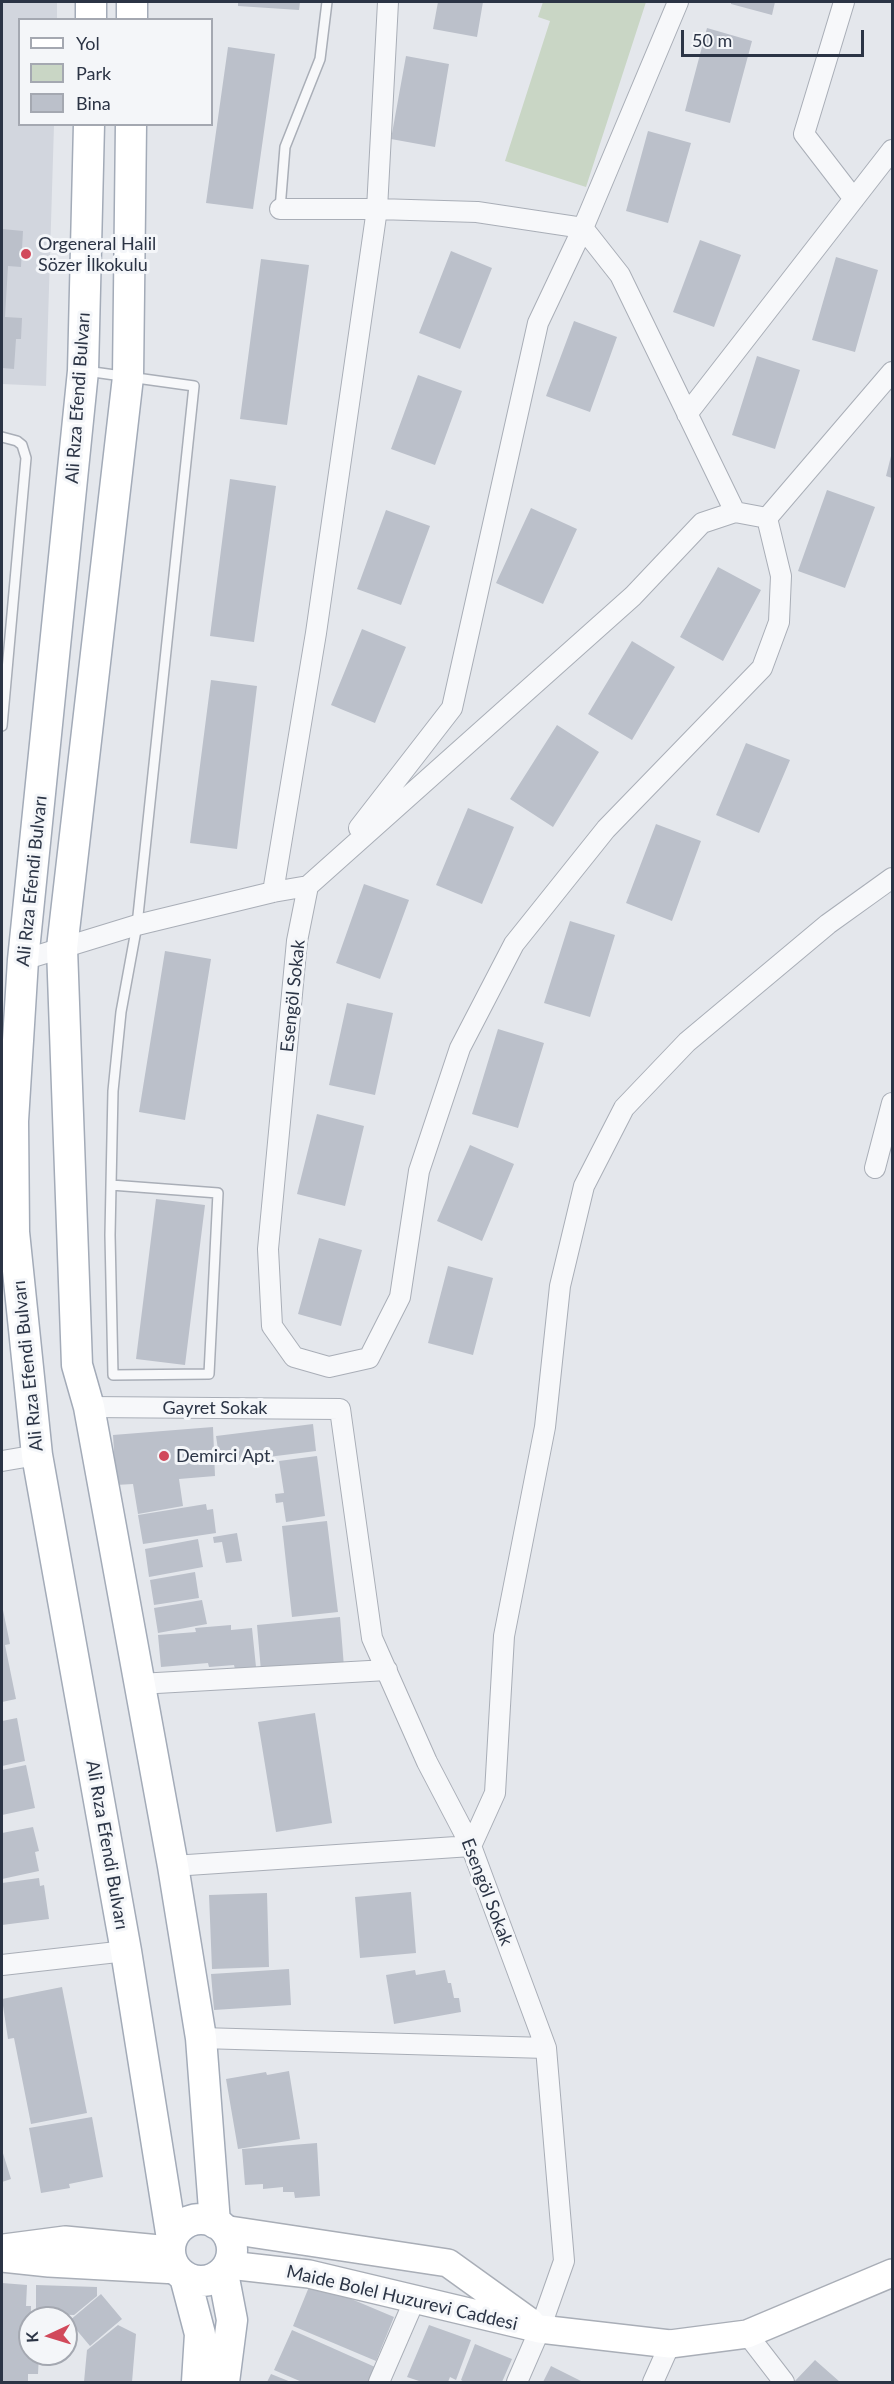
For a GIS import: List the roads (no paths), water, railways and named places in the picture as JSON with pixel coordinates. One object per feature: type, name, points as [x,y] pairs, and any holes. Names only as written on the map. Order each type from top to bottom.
[{"type":"main road","points":[[91,2],[91,18]]},
{"type":"main road","points":[[132,2],[132,18]]},
{"type":"main road","name":"Ali Rıza Efendi Bulvarı","points":[[89,126],[83,371],[23,960],[13,1121],[14,1232],[37,1455],[126,1951],[176,2259],[200,2334],[197,2382]]},
{"type":"main road","name":"Ali Rıza Efendi Bulvarı","points":[[130,126],[128,377],[62,948],[77,1365],[89,1407],[201,2037],[219,2226]]},
{"type":"main road","points":[[176,2259],[186,2223],[196,2220],[219,2226],[232,2246],[226,2269],[232,2320],[224,2382]]},
{"type":"main road","name":"Maide Bolel Huzurevi Caddesi","points":[[219,2226],[448,2263],[540,2330]]},
{"type":"main road","points":[[2,2248],[65,2240],[176,2259],[195,2281],[206,2282],[226,2269]]},
{"type":"main road","points":[[2,2258],[49,2263],[176,2259]]},
{"type":"main road","name":"Maide Bolel Huzurevi Caddesi","points":[[226,2269],[309,2274],[540,2330],[670,2344],[747,2334],[892,2273]]},
{"type":"street","points":[[273,892],[316,633],[377,209],[388,2]]},
{"type":"street","points":[[329,866],[452,708],[538,322],[583,228],[678,2]]},
{"type":"street","points":[[844,2],[804,135],[854,199]]},
{"type":"street","points":[[687,414],[892,150]]},
{"type":"street","points":[[280,209],[477,212],[583,228],[620,275],[735,512]]},
{"type":"street","points":[[23,960],[137,925],[273,892],[308,886],[633,596],[702,523],[735,512],[767,518],[892,372]]},
{"type":"street","name":"Esengöl Sokak","points":[[308,886],[297,941],[268,1249],[272,1326],[294,1356],[329,1367],[369,1358],[400,1297],[419,1171],[460,1048],[514,944],[606,829],[762,668],[779,622],[781,576],[767,518]]},
{"type":"street","points":[[172,1866],[471,1846],[495,1793],[504,1636],[545,1427],[560,1286],[584,1186],[624,1108],[687,1042],[828,924],[892,878]]},
{"type":"street","points":[[882,1160],[892,1103]]},
{"type":"street","name":"Gayret Sokak","points":[[89,1407],[340,1409]]},
{"type":"street","name":"Esengöl Sokak","points":[[340,1409],[372,1638],[427,1762],[471,1846],[546,2048],[564,2260],[540,2330],[517,2382]]},
{"type":"street","points":[[2,1461],[37,1455]]},
{"type":"street","points":[[140,1684],[387,1670]]},
{"type":"street","points":[[2,1965],[126,1951]]},
{"type":"street","points":[[201,2037],[546,2048]]},
{"type":"street","points":[[379,2382],[416,2299]]},
{"type":"street","points":[[747,2334],[784,2382]]},
{"type":"street","points":[[653,2382],[670,2344]]},
{"type":"lane","points":[[280,209],[285,147],[320,59],[327,2]]},
{"type":"lane","points":[[83,371],[194,386],[137,925],[121,1012],[114,1079],[111,1185],[112,1375],[209,1374],[218,1193],[111,1185]]},
{"type":"lane","points":[[2,436],[12,438],[22,445],[26,458],[6,616],[2,726]]},
{"type":"place","name":"Orgeneral Halil Sözer İlkokulu","points":[[26,254]]},
{"type":"place","name":"Demirci Apt.","points":[[164,1456]]}]
